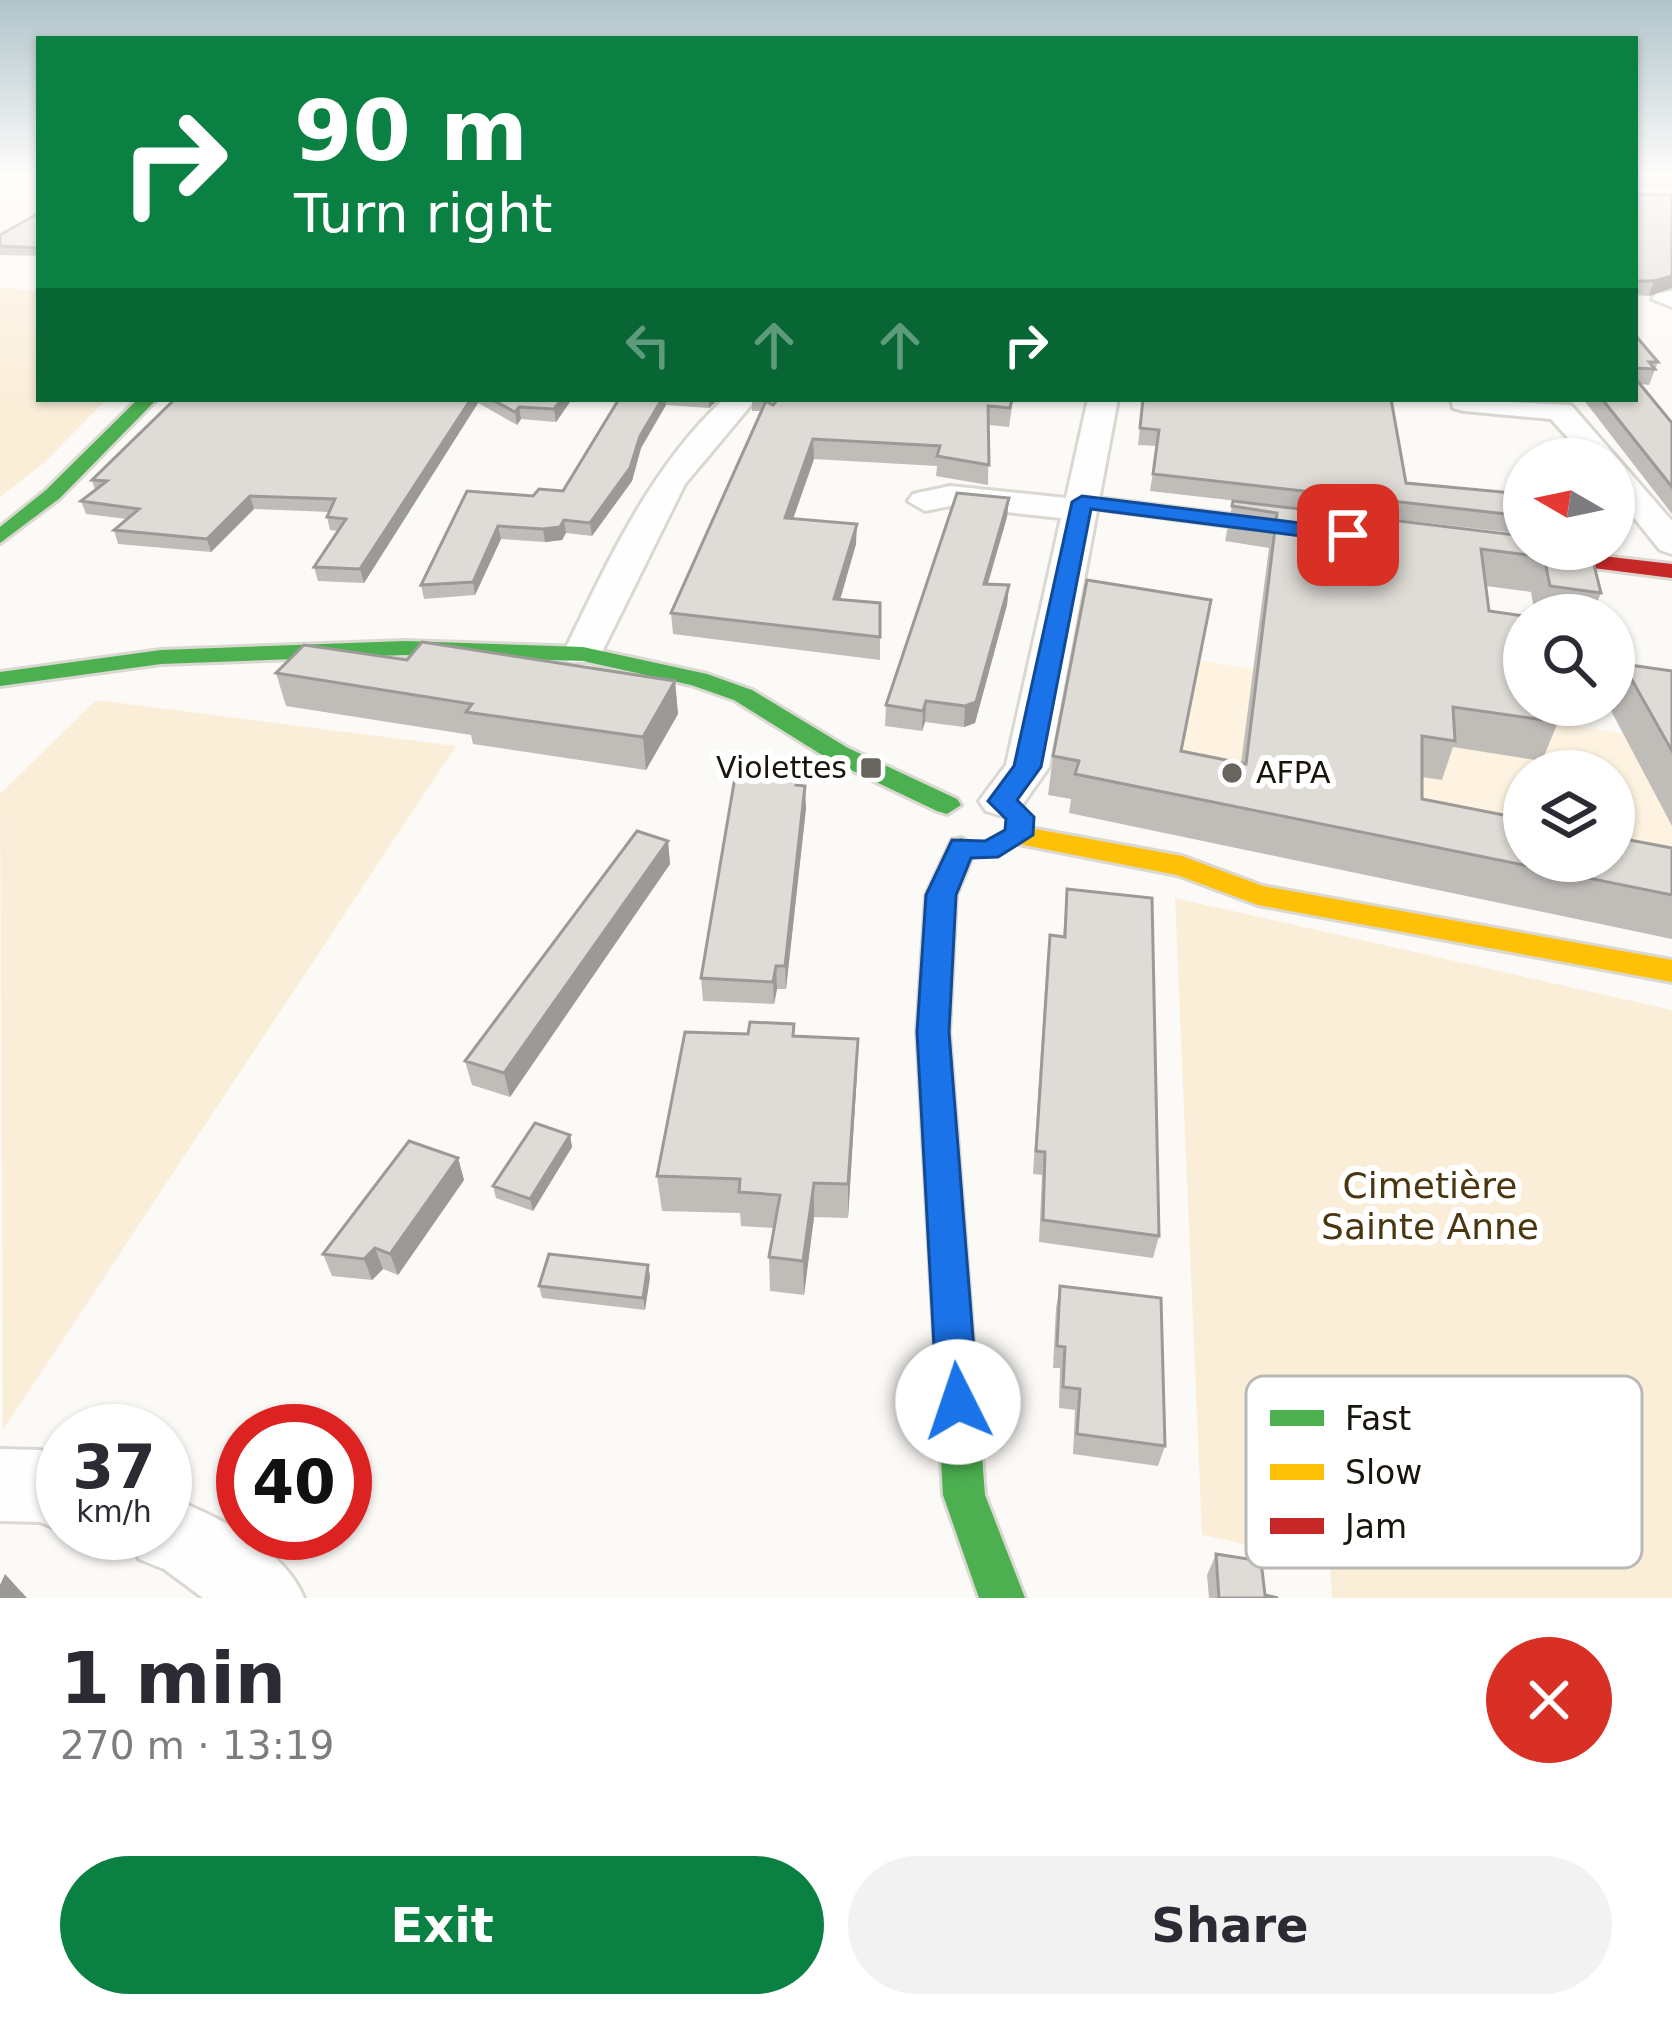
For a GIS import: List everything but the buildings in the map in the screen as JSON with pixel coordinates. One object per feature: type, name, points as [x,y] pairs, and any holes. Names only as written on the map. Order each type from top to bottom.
[{"type":"street","points":[[0,536],[145,402]]},
{"type":"street","points":[[584,654],[680,464],[708,428],[738,402]]},
{"type":"street","points":[[0,679],[161,656],[405,648],[584,654],[698,679],[743,695],[988,850],[1010,818],[1028,767],[1101,402]]},
{"type":"street","points":[[1464,402],[1560,411],[1585,438]]},
{"type":"street","points":[[0,520],[98,447]]},
{"type":"street","points":[[925,501],[950,496],[1081,506],[1348,535]]},
{"type":"street","points":[[1635,498],[1672,543]]},
{"type":"street","points":[[1479,547],[1672,571]]},
{"type":"street","points":[[1010,818],[1182,866],[1258,895],[1672,971]]},
{"type":"street","points":[[955,826],[941,895],[933,1032],[964,1495],[1002,1598]]},
{"type":"street","points":[[0,1485],[36,1486]]},
{"type":"street","points":[[192,1544],[266,1598]]},
{"type":"shaded area","name":"AFPA","points":[[1143,650],[1503,713],[1503,726],[1578,726],[1624,734],[1632,750],[1503,750],[1503,857],[1111,777]]},
{"type":"shaded area","name":"AFPA","points":[[1635,755],[1672,826],[1672,892],[1623,882],[1635,882]]},
{"type":"green space","points":[[0,287],[36,291],[36,402],[104,402],[44,463],[0,497]]},
{"type":"green space","points":[[96,700],[456,746],[3,1430],[0,794]]},
{"type":"green space","name":"Cimetière Sainte Anne","points":[[1175,898],[1672,1010],[1672,1598],[1332,1598],[1330,1568],[1642,1568],[1642,1376],[1246,1376],[1246,1544],[1202,1535]]},
{"type":"traffic: fast","points":[[0,537],[53,494],[145,402]]},
{"type":"traffic: fast","points":[[0,679],[161,657],[405,648],[583,654],[698,679],[743,695],[839,754],[947,805]]},
{"type":"traffic: fast","points":[[962,847],[941,895],[933,1032],[964,1495],[1002,1598]]},
{"type":"traffic: slow","points":[[1082,502],[1313,531]]},
{"type":"traffic: slow","points":[[1019,835],[1182,866],[1258,895],[1672,971]]},
{"type":"traffic: jam","points":[[1635,567],[1672,571]]},
{"type":"place","name":"Violettes","points":[[871,768]]},
{"type":"place","name":"AFPA","points":[[1232,773]]},
{"type":"route","points":[[958,1402],[933,1032],[941,895],[948,870],[962,847],[1001,848],[1019,835],[1020,817],[1001,801],[1028,767],[1082,502],[1348,535]]}]
